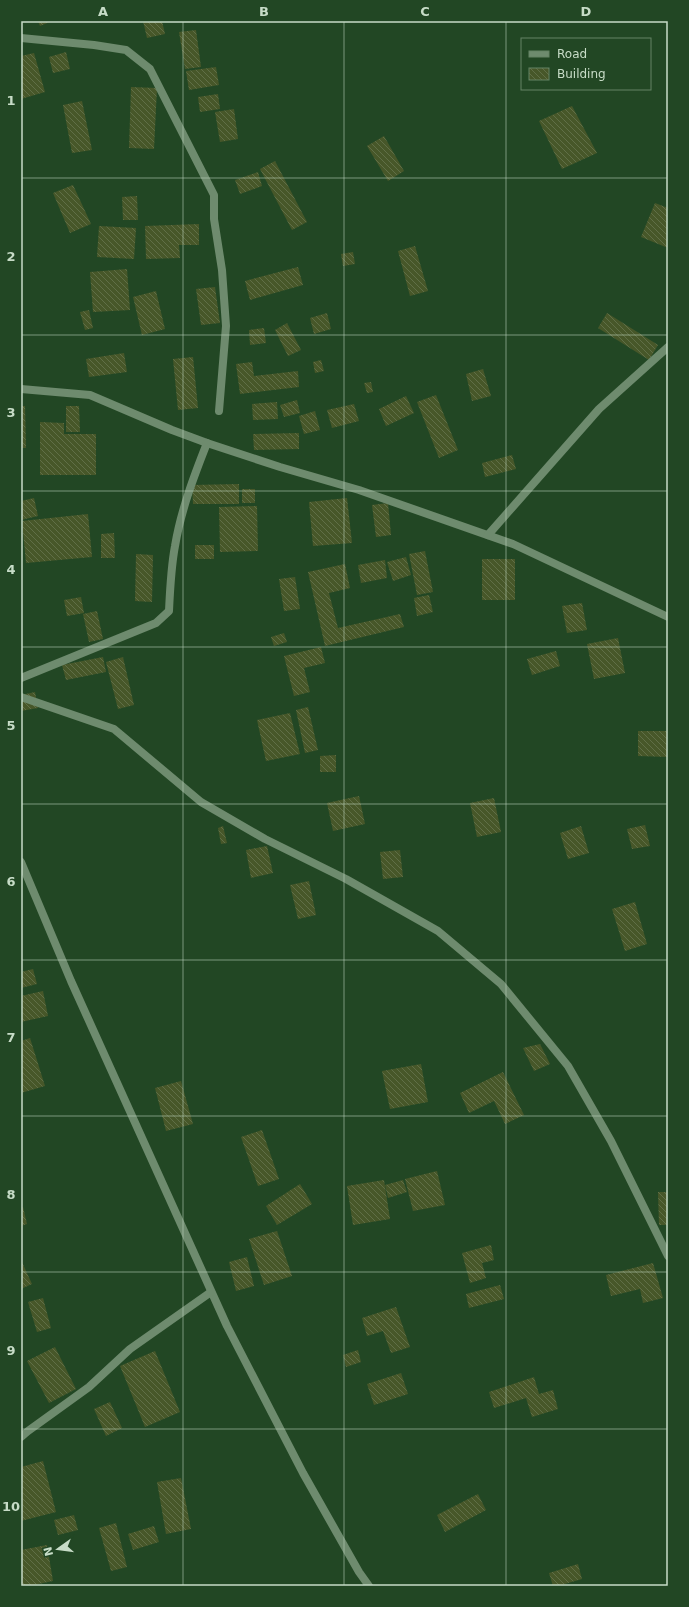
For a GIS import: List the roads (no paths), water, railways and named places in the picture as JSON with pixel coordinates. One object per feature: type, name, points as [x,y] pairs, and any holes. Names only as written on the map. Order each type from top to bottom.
[{"type":"street","points":[[21,38],[94,45],[126,50],[150,69],[214,195],[214,219],[222,270],[226,326],[219,411]]},
{"type":"street","points":[[488,535],[599,409],[668,347]]},
{"type":"street","points":[[21,389],[90,395],[172,430],[280,467],[359,490],[488,535],[513,544],[668,617]]},
{"type":"street","points":[[21,678],[156,623],[169,611],[175,545],[186,501],[207,442]]},
{"type":"street","points":[[21,697],[114,729],[202,802],[265,840],[346,879],[438,930],[501,984],[568,1066],[610,1141],[662,1247],[668,1256]]},
{"type":"street","points":[[21,862],[71,981],[227,1326],[303,1473],[359,1572],[369,1586]]},
{"type":"street","points":[[21,1437],[28,1430],[89,1387],[130,1349],[211,1292]]}]
